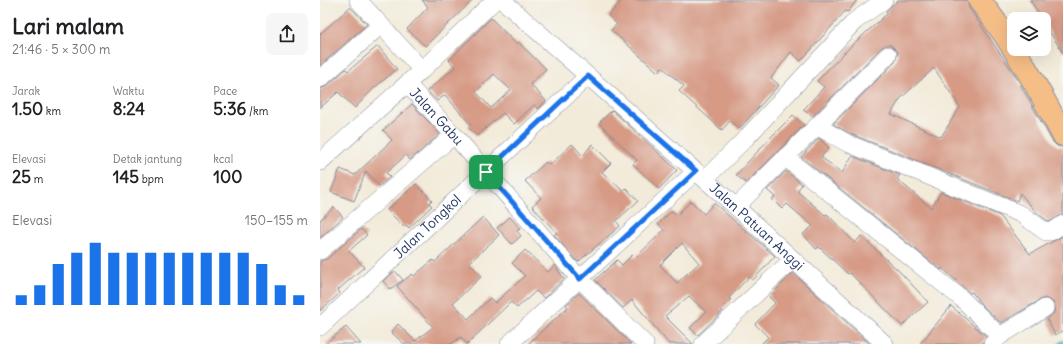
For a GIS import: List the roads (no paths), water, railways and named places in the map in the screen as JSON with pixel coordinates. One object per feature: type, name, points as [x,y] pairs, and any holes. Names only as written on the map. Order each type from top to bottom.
[{"type":"highway","points":[[979,0],[1000,27],[1042,96],[1063,135]]},
{"type":"street","name":"Jalan Gabu","points":[[358,0],[422,70]]},
{"type":"street","points":[[320,162],[407,84],[495,0]]},
{"type":"street","name":"Jalan Patuan Anggi","points":[[502,0],[736,207],[885,344]]},
{"type":"street","points":[[509,344],[580,279],[700,175],[746,138],[855,21],[884,0]]},
{"type":"street","points":[[320,79],[381,25]]},
{"type":"street","points":[[736,207],[888,56]]},
{"type":"street","name":"Jalan Tongkol","points":[[320,327],[588,76]]},
{"type":"street","name":"Jalan Gabu","points":[[407,84],[454,135],[580,279],[645,344]]},
{"type":"street","points":[[817,126],[847,143],[1021,214],[1046,232],[1051,232],[1063,224]]},
{"type":"street","points":[[320,251],[454,135]]},
{"type":"street","points":[[785,157],[962,299],[996,340],[1045,308]]},
{"type":"street","points":[[703,344],[792,260]]}]
